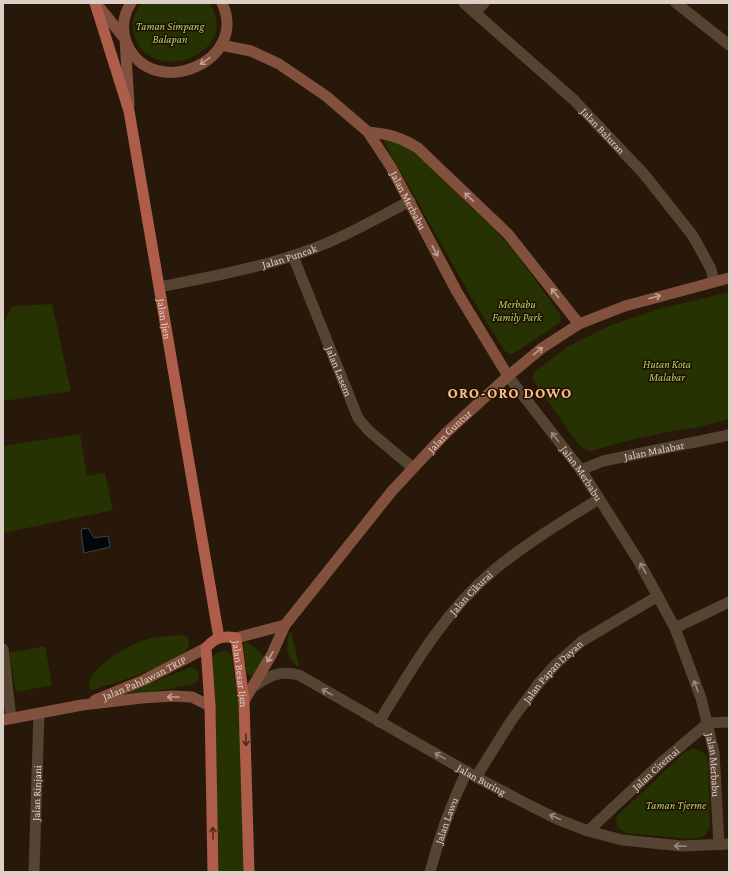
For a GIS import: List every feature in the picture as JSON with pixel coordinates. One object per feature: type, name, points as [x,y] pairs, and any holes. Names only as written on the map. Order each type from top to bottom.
[{"type":"main road","points":[[95,3],[125,39],[129,49],[143,64],[156,71],[166,72],[187,71],[200,65],[212,56],[221,45],[225,37],[227,25],[227,15],[222,3]]},
{"type":"main road","name":"Jalan Ijen","points":[[95,3],[130,111],[219,638]]},
{"type":"main road","points":[[130,3],[124,18],[130,111]]},
{"type":"main road","name":"Jalan Merbabu","points":[[221,45],[251,51],[279,64],[326,96],[368,132],[391,167],[457,292],[508,376]]},
{"type":"main road","points":[[368,132],[384,133],[403,139],[418,148],[428,157],[508,234],[579,324]]},
{"type":"main road","name":"Jalan Guntur","points":[[244,701],[272,654],[286,625],[378,509],[413,468],[446,433],[508,376],[542,348],[579,324],[625,306],[729,278]]},
{"type":"main road","points":[[236,638],[286,625]]},
{"type":"main road","name":"Jalan Besar Ijen","points":[[206,648],[211,642],[219,638],[236,638],[244,701],[250,872]]},
{"type":"main road","points":[[206,648],[210,706],[214,872]]},
{"type":"main road","name":"Jalan Pahlawan TRIP","points":[[82,705],[144,680],[206,648]]},
{"type":"main road","name":"Jalan Pahlawan TRIP","points":[[7,719],[82,705],[173,696],[192,697],[210,706]]},
{"type":"street","name":"Jalan Baluran","points":[[464,3],[574,100],[644,174],[693,236],[708,264],[714,281]]},
{"type":"street","points":[[475,13],[484,3]]},
{"type":"street","points":[[676,3],[729,45]]},
{"type":"street","name":"Jalan Puncak","points":[[160,287],[293,256],[323,245],[410,201]]},
{"type":"street","name":"Jalan Lasem","points":[[293,256],[358,418],[369,431],[413,468]]},
{"type":"street","name":"Jalan Merbabu","points":[[508,376],[581,470],[638,560],[675,628],[701,698],[708,723],[715,762],[724,845]]},
{"type":"street","name":"Jalan Malabar","points":[[581,470],[603,461],[729,434]]},
{"type":"street","name":"Jalan Cikurai","points":[[379,722],[419,656],[448,617],[475,588],[513,555],[551,529],[600,499]]},
{"type":"street","name":"Jalan Papan Dayan","points":[[472,774],[539,683],[556,664],[582,641],[658,596]]},
{"type":"street","points":[[675,628],[729,602]]},
{"type":"street","points":[[3,649],[7,719]]},
{"type":"street","name":"Jalan Buring","points":[[253,687],[272,675],[288,673],[299,675],[379,722],[527,804],[588,830],[622,840],[682,846],[724,845]]},
{"type":"street","name":"Jalan Rinjani","points":[[34,872],[39,713]]},
{"type":"street","points":[[708,723],[729,722]]},
{"type":"street","name":"Jalan Ciremai","points":[[588,830],[662,762],[708,723]]},
{"type":"street","name":"Jalan Lawu","points":[[430,872],[439,839],[452,803],[472,774]]},
{"type":"green space","name":"Taman Simpang Balapan","points":[[142,3],[209,3],[216,21],[214,36],[205,49],[190,58],[174,62],[157,60],[143,51],[134,34],[134,17]]},
{"type":"green space","name":"Merbabu Family Park","points":[[385,140],[396,142],[406,147],[426,162],[495,230],[520,259],[560,314],[561,322],[513,354],[509,354],[505,351],[471,297],[384,142]]},
{"type":"green space","name":"Hutan Kota Malabar","points":[[729,292],[729,419],[694,428],[626,441],[593,451],[586,450],[579,445],[532,379],[534,372],[567,347],[609,326],[659,309]]},
{"type":"green space","points":[[52,304],[71,391],[3,401],[3,325],[12,306]]},
{"type":"green space","points":[[80,434],[87,476],[105,473],[113,510],[3,533],[3,446]]},
{"type":"green space","points":[[291,632],[299,665],[297,666],[293,663],[287,647],[289,633]]},
{"type":"green space","points":[[181,635],[187,637],[189,643],[187,649],[181,655],[157,667],[113,684],[92,690],[89,688],[93,674],[107,660],[124,649],[149,639]]},
{"type":"green space","points":[[245,642],[249,643],[264,656],[264,659],[253,675],[249,676],[243,647]]},
{"type":"green space","points":[[45,646],[52,685],[16,692],[9,653]]},
{"type":"green space","points":[[222,651],[226,651],[231,655],[239,703],[245,872],[219,872],[212,657]]},
{"type":"green space","points":[[191,667],[197,670],[199,677],[197,682],[191,685],[113,698]]},
{"type":"green space","name":"Taman Tjerme","points":[[694,748],[705,754],[708,761],[710,827],[707,833],[700,837],[691,839],[626,833],[617,827],[616,819],[618,815],[686,751]]},
{"type":"shaded area","points":[[88,528],[94,538],[108,536],[110,547],[84,553],[81,531],[82,529]]},
{"type":"district","name":"ORO-ORO DOWO","points":[[510,393]]}]
